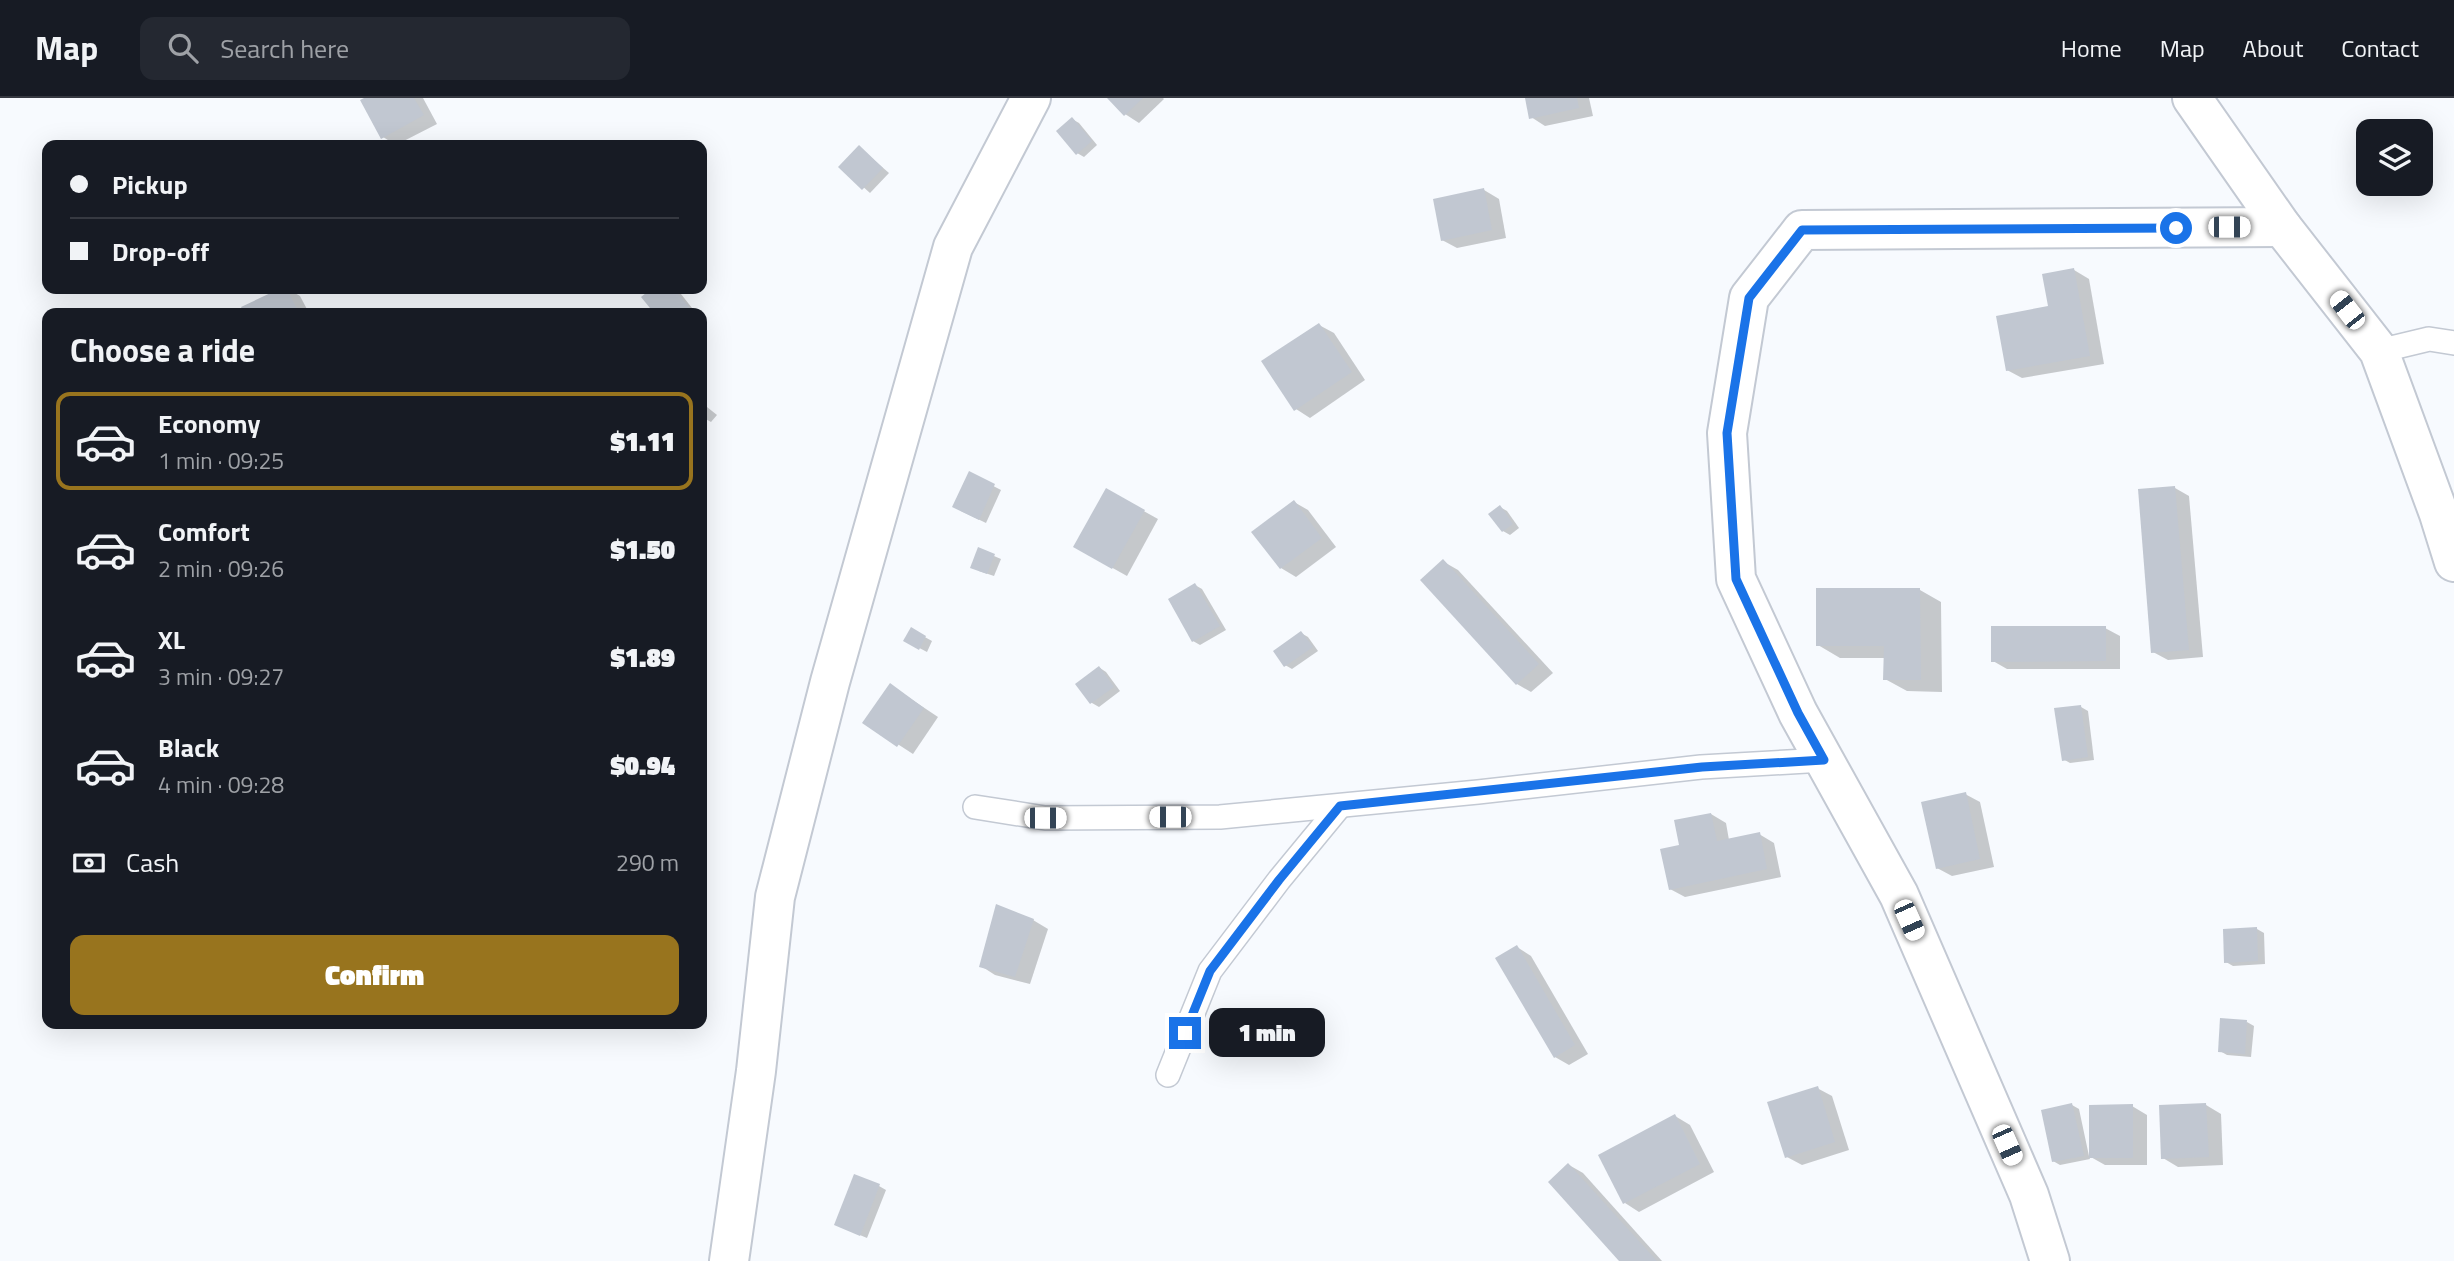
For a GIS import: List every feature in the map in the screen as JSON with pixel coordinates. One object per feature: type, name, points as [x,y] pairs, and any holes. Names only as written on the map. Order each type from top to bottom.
[{"type":"street","points":[[729,1261],[775,897],[830,682],[953,247],[1031,98]]},
{"type":"street","points":[[2192,98],[2282,227],[2379,351],[2454,562]]},
{"type":"street","points":[[2050,1261],[2029,1195],[1899,895],[1798,713],[1736,579],[1727,433],[1749,298],[1802,230],[2282,227]]},
{"type":"lane","points":[[2379,351],[2429,339],[2454,343]]},
{"type":"lane","points":[[975,807],[1045,818],[1220,817],[1702,767],[1824,760]]},
{"type":"lane","points":[[1168,1075],[1210,971],[1279,880],[1340,806]]},
{"type":"building","points":[[414,98],[424,115],[381,139],[360,100]]},
{"type":"building","points":[[1107,98],[1143,98],[1124,116]]},
{"type":"building","points":[[1525,98],[1577,98],[1579,108],[1529,119]]},
{"type":"building","points":[[1072,117],[1092,141],[1076,155],[1056,131]]},
{"type":"building","points":[[859,145],[883,168],[862,190],[838,167]]},
{"type":"building","points":[[1484,188],[1492,230],[1441,241],[1433,199]]},
{"type":"building","points":[[2074,268],[2090,356],[2006,371],[1996,316],[2048,306],[2042,274]]},
{"type":"building","points":[[268,294],[290,294],[296,308],[242,308]]},
{"type":"building","points":[[645,294],[678,294],[690,308],[650,308],[641,297]]},
{"type":"building","points":[[1319,323],[1352,372],[1294,411],[1261,361]]},
{"type":"building","points":[[969,471],[995,484],[979,520],[952,507]]},
{"type":"building","points":[[2175,486],[2189,650],[2151,653],[2138,489]]},
{"type":"building","points":[[1106,488],[1145,510],[1112,569],[1073,547]]},
{"type":"building","points":[[1294,500],[1322,538],[1280,569],[1251,532]]},
{"type":"building","points":[[1500,505],[1513,524],[1502,532],[1488,514]]},
{"type":"building","points":[[978,547],[995,554],[987,574],[970,568]]},
{"type":"building","points":[[1443,559],[1539,664],[1516,685],[1420,580]]},
{"type":"building","points":[[1195,583],[1220,626],[1192,642],[1168,599]]},
{"type":"building","points":[[1816,588],[1920,588],[1921,680],[1883,680],[1884,646],[1816,646]]},
{"type":"building","points":[[1991,626],[2106,626],[2106,661],[1991,662]]},
{"type":"building","points":[[911,627],[926,636],[919,650],[903,641]]},
{"type":"building","points":[[1301,631],[1313,647],[1284,667],[1273,651]]},
{"type":"building","points":[[1099,666],[1114,687],[1090,704],[1075,684]]},
{"type":"building","points":[[890,683],[924,708],[897,747],[862,723]]},
{"type":"building","points":[[2081,705],[2088,757],[2062,761],[2054,708]]},
{"type":"building","points":[[1966,792],[1980,859],[1936,869],[1921,802]]},
{"type":"building","points":[[1711,813],[1717,841],[1760,832],[1767,869],[1669,890],[1660,849],[1679,845],[1674,820]]},
{"type":"building","points":[[996,904],[1034,919],[1015,977],[979,967]]},
{"type":"building","points":[[2257,927],[2258,961],[2224,963],[2223,929]]},
{"type":"building","points":[[1517,945],[1575,1045],[1554,1058],[1495,958]]},
{"type":"building","points":[[2220,1018],[2247,1020],[2245,1054],[2218,1052]]},
{"type":"building","points":[[1818,1086],[1835,1142],[1785,1158],[1767,1102]]},
{"type":"building","points":[[2072,1103],[2084,1156],[2052,1162],[2041,1110]]},
{"type":"building","points":[[2206,1103],[2209,1157],[2161,1159],[2159,1105]]},
{"type":"building","points":[[2133,1104],[2133,1158],[2089,1158],[2089,1105]]},
{"type":"building","points":[[1675,1114],[1700,1164],[1623,1204],[1598,1155]]},
{"type":"building","points":[[1568,1163],[1657,1261],[1619,1261],[1548,1182]]},
{"type":"building","points":[[854,1174],[880,1184],[860,1236],[834,1225]]},
{"type":"route","points":[[1185,1033],[1210,971],[1279,880],[1340,806],[1702,767],[1824,760],[1798,713],[1736,579],[1727,433],[1749,298],[1802,230],[2176,228]]}]
